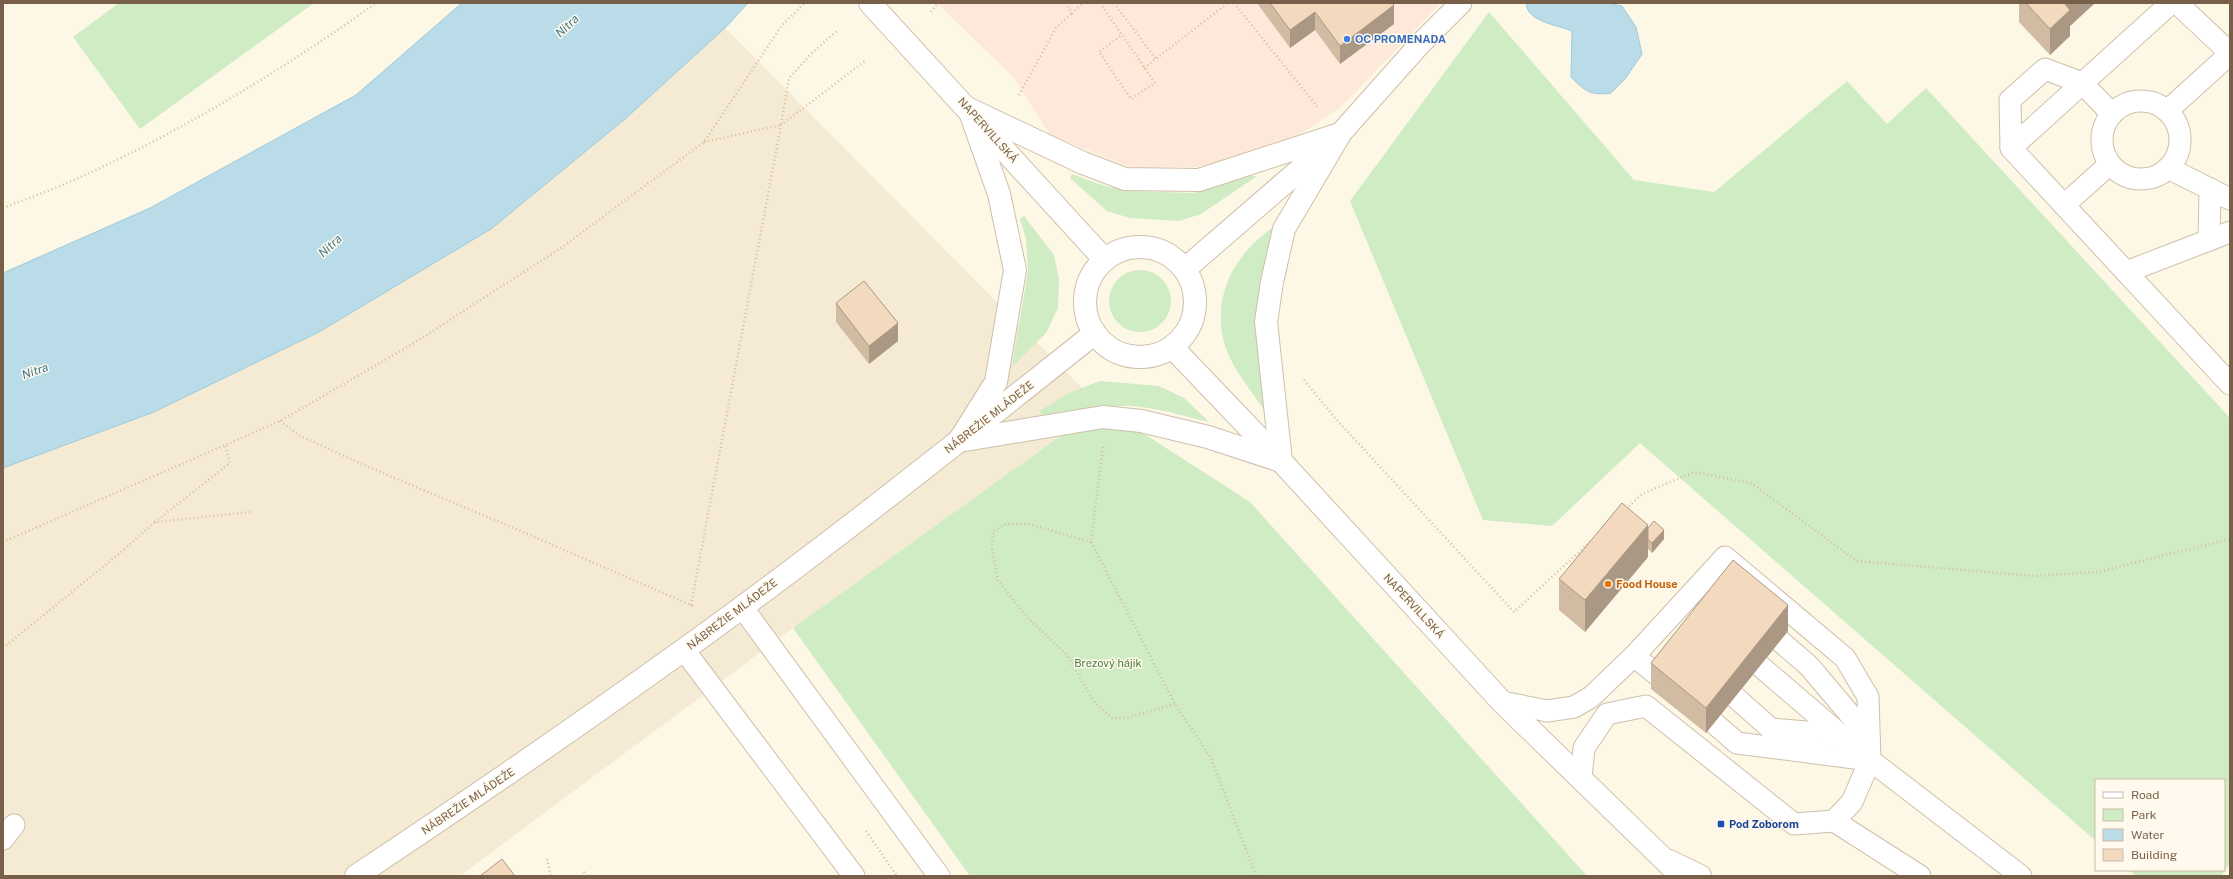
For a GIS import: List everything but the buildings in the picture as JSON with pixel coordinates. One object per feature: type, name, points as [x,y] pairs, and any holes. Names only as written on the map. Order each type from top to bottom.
[{"type":"street","name":"NAPERVILLSKÁ","points":[[870,3],[969,109],[1104,258]]},
{"type":"street","points":[[969,109],[1082,163],[1125,179],[1199,180],[1340,134]]},
{"type":"street","points":[[960,440],[996,382],[1015,270],[1000,194],[969,109]]},
{"type":"street","points":[[1185,269],[1340,134]]},
{"type":"street","points":[[960,440],[1102,418],[1141,422],[1208,437],[1281,461],[1266,322],[1272,282],[1284,229],[1340,134]]},
{"type":"street","points":[[1140,246],[1156,249],[1172,257],[1185,269],[1194,289],[1195,311],[1187,331],[1172,347],[1158,354],[1144,357],[1129,356],[1114,350],[1102,341],[1095,332],[1088,318],[1086,293],[1089,281],[1104,258],[1122,250],[1140,246]]},
{"type":"street","name":"NÁBREŽIE MLÁDEŽE","points":[[356,876],[519,767],[684,650],[960,440],[1095,332]]},
{"type":"street","name":"NAPERVILLSKÁ","points":[[1172,347],[1281,461],[1502,702],[1665,858],[1681,876]]},
{"type":"street","name":"NAPERVILLSKÁ","points":[[1665,858],[1700,876]]},
{"type":"lane","points":[[1340,134],[1421,43],[1461,3]]},
{"type":"lane","points":[[2011,148],[2171,3]]},
{"type":"lane","points":[[2167,111],[2230,54],[2177,3]]},
{"type":"lane","points":[[2112,114],[2082,83],[2045,69],[2010,100],[2011,148],[2230,384]]},
{"type":"lane","points":[[2133,102],[2145,102],[2157,105],[2167,111],[2175,121],[2179,132],[2180,145],[2176,157],[2168,168],[2157,176],[2145,179],[2131,178],[2119,172],[2110,164],[2104,151],[2102,138],[2105,126],[2112,114],[2122,106],[2133,102]]},
{"type":"lane","points":[[2064,205],[2110,164]]},
{"type":"lane","points":[[2168,168],[2230,200]]},
{"type":"lane","points":[[2209,240],[2210,189]]},
{"type":"lane","points":[[2126,272],[2230,232]]},
{"type":"lane","points":[[1502,702],[1547,711],[1574,707],[1591,697],[1634,656],[1665,635],[1683,601],[1713,584],[1725,557],[1845,658],[1868,697],[1870,760],[1852,802],[1834,821]]},
{"type":"lane","points":[[1683,601],[1701,615]]},
{"type":"lane","points":[[742,607],[939,876]]},
{"type":"lane","points":[[1780,641],[1809,666],[1869,737]]},
{"type":"lane","points":[[684,650],[854,876]]},
{"type":"lane","points":[[1634,656],[1660,678]]},
{"type":"lane","points":[[1760,666],[1870,760],[2021,876]]},
{"type":"lane","points":[[1735,697],[1771,729],[1842,735]]},
{"type":"lane","points":[[1582,778],[1584,748],[1607,714],[1646,706],[1794,824],[1834,821],[1920,876]]},
{"type":"lane","points":[[1714,723],[1737,743],[1870,760]]},
{"type":"path","points":[[3,208],[87,174],[201,115],[317,45],[376,3]]},
{"type":"path","points":[[3,542],[280,421],[411,345],[554,252],[704,142],[782,25],[805,3]]},
{"type":"path","points":[[931,12],[938,3]]},
{"type":"path","points":[[1065,3],[1072,14]]},
{"type":"path","points":[[1019,95],[1056,28],[1084,3]]},
{"type":"path","points":[[1100,3],[1122,35],[1144,68],[1155,83],[1131,99],[1099,52],[1122,35]]},
{"type":"path","points":[[1114,3],[1156,59]]},
{"type":"path","points":[[1144,68],[1228,3]]},
{"type":"path","points":[[1234,3],[1321,111]]},
{"type":"path","points":[[280,421],[300,436],[364,465],[692,605],[789,78],[813,52],[837,31]]},
{"type":"path","points":[[704,142],[781,125],[865,61]]},
{"type":"path","points":[[1301,377],[1335,418],[1514,612],[1595,537]]},
{"type":"path","points":[[1104,439],[1091,542],[1175,704],[1211,758],[1256,876]]},
{"type":"path","points":[[3,648],[120,553],[155,522],[230,463],[225,444]]},
{"type":"path","points":[[1624,510],[1642,494],[1694,472],[1751,483],[1857,561],[2034,576],[2098,572],[2230,540]]},
{"type":"path","points":[[155,522],[251,512]]},
{"type":"path","points":[[1091,542],[1029,524],[1006,524],[993,532],[992,548],[998,581],[1029,619],[1066,654],[1095,703],[1112,718],[1126,718],[1175,704]]},
{"type":"path","points":[[547,859],[551,876]]},
{"type":"path","points":[[584,872],[587,876]]},
{"type":"shaded area","points":[[937,3],[1441,3],[1342,106],[1304,132],[1257,151],[1197,167],[1130,167],[1050,135],[1014,78]]},
{"type":"shaded area","points":[[725,28],[1101,407],[793,628],[460,876],[3,876],[3,468],[154,412],[319,332],[491,229],[625,119]]},
{"type":"green space","points":[[119,3],[314,3],[140,129],[73,37]]},
{"type":"green space","points":[[1489,12],[1634,180],[1714,192],[1847,81],[1887,124],[1926,88],[2230,418],[2230,863],[2225,870],[2225,779],[2095,779],[2095,840],[1640,443],[1552,526],[1483,520],[1350,201]]},
{"type":"green space","points":[[1072,174],[1105,186],[1127,191],[1193,193],[1244,176],[1257,176],[1201,214],[1179,221],[1130,218],[1107,211],[1070,178]]},
{"type":"green space","points":[[1024,216],[1054,255],[1059,279],[1058,308],[1046,333],[1012,367],[1028,271],[1026,239],[1020,219]]},
{"type":"green space","points":[[1278,224],[1255,318],[1260,374],[1272,413],[1268,415],[1235,368],[1230,358],[1223,338],[1221,320],[1225,288],[1240,259],[1264,234]]},
{"type":"green space","points":[[1140,270],[1152,273],[1162,279],[1168,289],[1171,301],[1168,313],[1162,323],[1152,329],[1140,332],[1128,329],[1118,323],[1112,313],[1109,301],[1112,289],[1118,279],[1128,273]]},
{"type":"green space","name":"Brezový hájik","points":[[1100,381],[1159,386],[1184,398],[1209,422],[1171,412],[1142,407],[1116,406],[1104,408],[1250,502],[1587,876],[970,876],[793,628],[1098,409],[1043,417],[1040,411],[1067,394]]},
{"type":"green space","points":[[2130,871],[2224,871],[2221,876],[2136,876]]},
{"type":"water","name":"Nitra","points":[[462,3],[748,3],[725,28],[625,119],[491,229],[319,332],[154,412],[3,468],[3,273],[150,208],[356,95]]},
{"type":"water","points":[[1526,3],[1607,3],[1622,6],[1636,27],[1642,54],[1625,79],[1611,93],[1598,94],[1588,91],[1580,86],[1571,77],[1572,31],[1537,19],[1532,15]]},
{"type":"place","name":"OC PROMENADA","points":[[1347,39]]},
{"type":"place","name":"Food House","points":[[1608,584]]},
{"type":"place","name":"Pod Zoborom","points":[[1721,824]]}]
